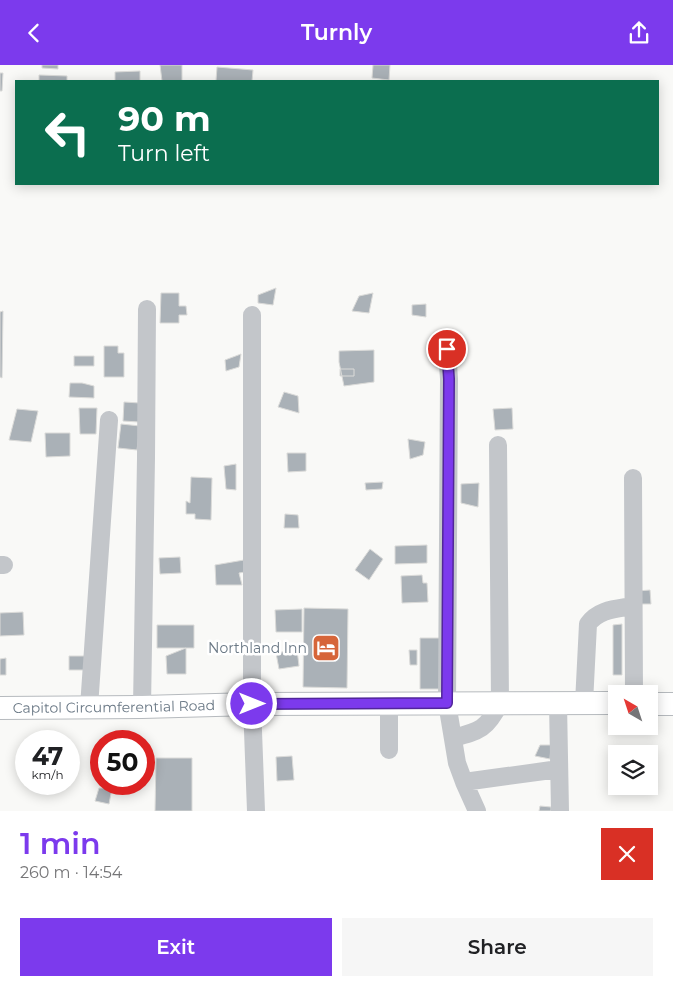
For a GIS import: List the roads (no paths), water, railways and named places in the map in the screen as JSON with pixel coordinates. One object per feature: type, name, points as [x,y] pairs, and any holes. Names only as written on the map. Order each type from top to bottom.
[{"type":"main road","name":"Capitol Circumferential Road","points":[[0,708],[252,704],[608,703]]},
{"type":"main road","points":[[658,704],[673,704]]},
{"type":"street","points":[[142,707],[147,309]]},
{"type":"street","points":[[252,315],[252,704],[256,811]]},
{"type":"street","points":[[447,349],[449,379],[447,703],[457,763],[477,811]]},
{"type":"street","points":[[89,707],[109,420]]},
{"type":"street","points":[[452,738],[480,729],[491,720],[500,703],[498,445]]},
{"type":"street","points":[[633,478],[634,685]]},
{"type":"street","points":[[584,703],[588,625],[594,617],[604,611],[633,606]]},
{"type":"street","points":[[389,703],[389,750]]},
{"type":"street","points":[[558,703],[560,811]]},
{"type":"street","points":[[464,782],[560,769]]},
{"type":"place","name":"Northland Inn","points":[[326,648]]}]
